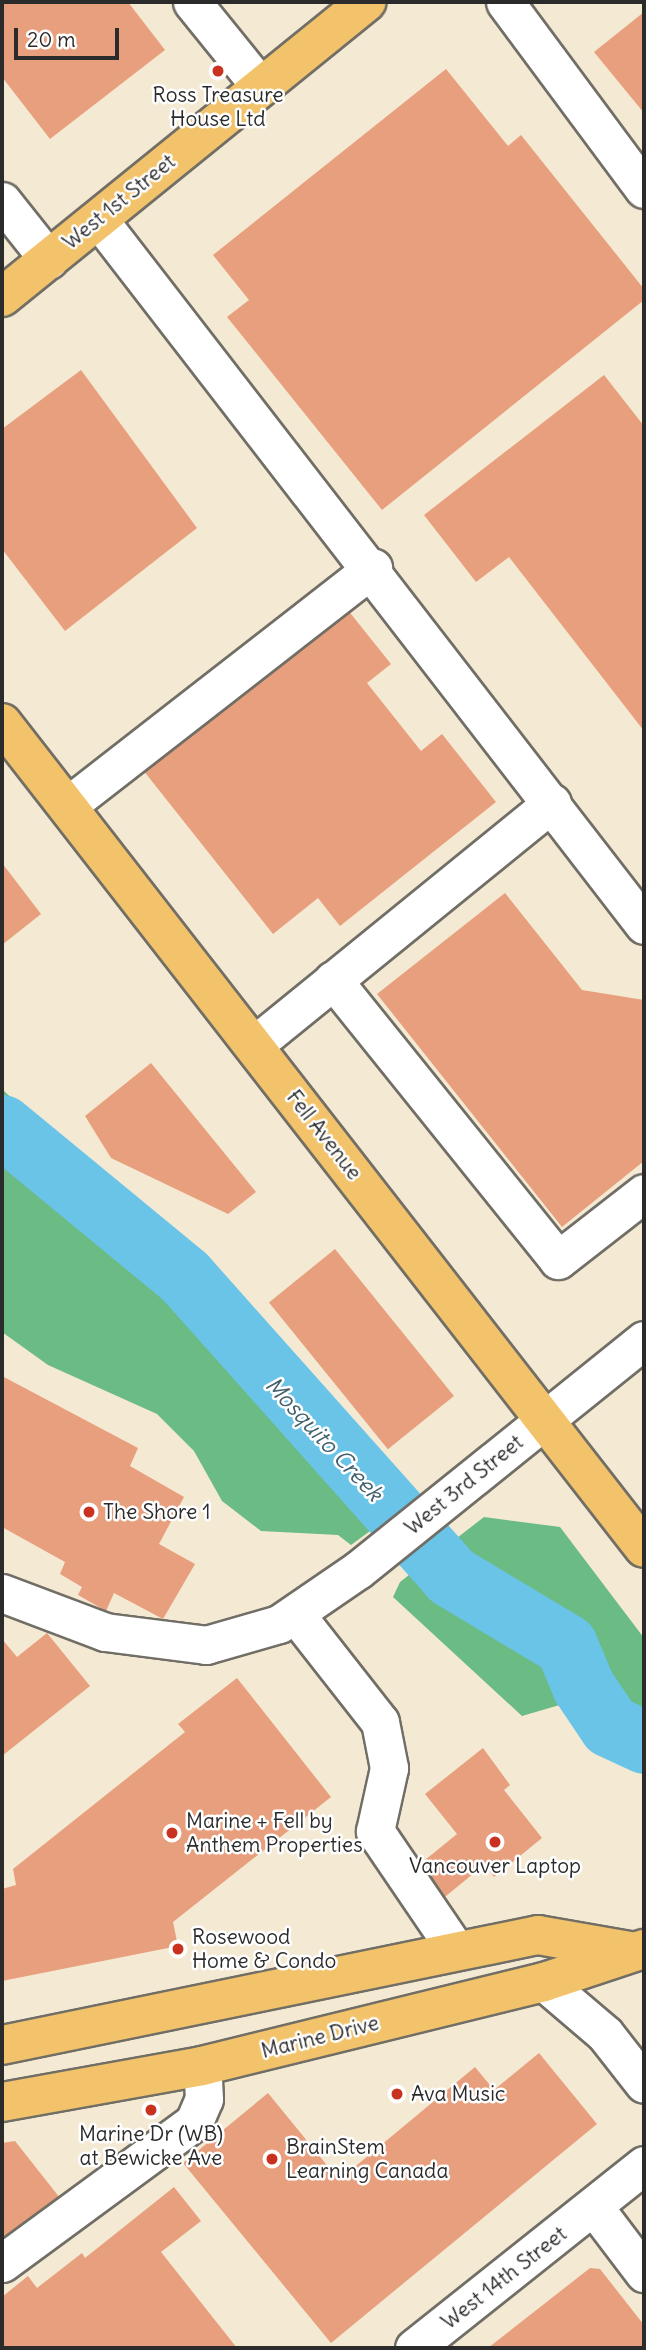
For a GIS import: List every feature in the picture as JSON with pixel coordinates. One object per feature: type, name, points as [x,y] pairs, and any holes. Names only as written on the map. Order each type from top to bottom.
[{"type":"main road","name":"West 1st Street","points":[[2,297],[366,2]]},
{"type":"main road","name":"Fell Avenue","points":[[2,723],[644,1548]]},
{"type":"main road","name":"Marine Drive","points":[[2,2045],[538,1935],[638,1950]]},
{"type":"main road","name":"Marine Drive","points":[[2,2102],[202,2066],[544,1982],[638,1950]]},
{"type":"street","points":[[192,2],[260,86]]},
{"type":"street","points":[[505,2],[644,190]]},
{"type":"street","points":[[2,201],[49,260]]},
{"type":"street","points":[[99,220],[373,568],[644,925]]},
{"type":"street","points":[[67,806],[373,568]]},
{"type":"street","points":[[254,1045],[552,803]]},
{"type":"street","points":[[333,980],[558,1260],[644,1193]]},
{"type":"street","name":"West 3rd Street","points":[[288,1620],[457,1492],[644,1340]]},
{"type":"street","points":[[2,1593],[105,1632],[206,1645],[288,1620],[380,1722],[390,1768],[375,1831],[456,1951]]},
{"type":"street","points":[[544,1982],[605,2034],[644,2084]]},
{"type":"street","points":[[2,2263],[194,2122],[204,2099],[202,2066]]},
{"type":"street","name":"West 14th Street","points":[[414,2348],[644,2165]]},
{"type":"street","points":[[594,2207],[644,2273]]},
{"type":"green space","points":[[2,1089],[218,1296],[415,1498],[351,1545],[338,1535],[261,1531],[222,1501],[194,1451],[157,1414],[48,1365],[2,1332]]},
{"type":"green space","points":[[484,1517],[560,1527],[644,1638],[644,1752],[597,1694],[522,1716],[393,1597],[400,1582]]},
{"type":"building","points":[[2,2],[128,2],[165,50],[50,139],[2,77]]},
{"type":"building","points":[[644,12],[644,113],[594,52]]},
{"type":"building","points":[[446,69],[508,146],[521,135],[644,289],[644,300],[382,510],[227,317],[249,300],[213,255]]},
{"type":"building","points":[[81,370],[197,528],[65,631],[2,549],[2,429]]},
{"type":"building","points":[[604,375],[644,426],[644,731],[509,557],[476,582],[424,515]]},
{"type":"building","points":[[347,609],[391,664],[367,683],[421,751],[442,734],[496,802],[340,926],[318,898],[273,934],[143,770]]},
{"type":"building","points":[[2,863],[41,914],[2,945]]},
{"type":"building","points":[[505,893],[582,990],[644,1000],[644,1161],[562,1227],[377,994]]},
{"type":"building","points":[[151,1063],[256,1192],[228,1214],[111,1158],[85,1116]]},
{"type":"building","points":[[335,1249],[454,1396],[388,1449],[269,1302]]},
{"type":"building","name":"The Shore 1","points":[[2,1376],[138,1448],[130,1466],[184,1497],[159,1544],[195,1564],[163,1619],[114,1593],[106,1611],[78,1595],[82,1587],[60,1574],[65,1562],[2,1527]]},
{"type":"building","points":[[47,1633],[90,1686],[2,1756],[2,1639],[17,1657]]},
{"type":"building","name":"Marine + Fell by Anthem Properties","points":[[237,1678],[331,1797],[173,1922],[178,1946],[2,1981],[2,1889],[16,1885],[13,1869],[185,1732],[178,1724]]},
{"type":"building","points":[[483,1748],[510,1785],[504,1790],[542,1838],[494,1877],[485,1864],[440,1901],[414,1869],[457,1834],[425,1794]]},
{"type":"building","points":[[539,2053],[597,2124],[331,2343],[183,2163],[268,2093],[339,2180],[475,2067],[494,2090]]},
{"type":"building","points":[[15,2141],[60,2198],[2,2244],[2,2143]]},
{"type":"building","points":[[174,2187],[201,2221],[161,2252],[237,2348],[2,2348],[2,2297],[28,2276],[37,2288],[82,2253],[85,2258]]},
{"type":"building","points":[[590,2268],[600,2269],[644,2325],[644,2348],[488,2348]]},
{"type":"waterway","name":"Mosquito Creek","points":[[2,1126],[184,1276],[451,1576],[566,1645],[583,1686],[610,1726],[644,1742]]},
{"type":"place","name":"Ross Treasure House Ltd","points":[[218,71]]},
{"type":"place","name":"The Shore 1","points":[[89,1512]]},
{"type":"place","name":"Marine + Fell by Anthem Properties","points":[[172,1833]]},
{"type":"place","name":"Vancouver Laptop","points":[[495,1842]]},
{"type":"place","name":"Rosewood Home & Condo","points":[[178,1949]]},
{"type":"place","name":"Ava Music","points":[[397,2094]]},
{"type":"place","name":"Marine Dr (WB) at Bewicke Ave","points":[[151,2110]]},
{"type":"place","name":"BrainStem Learning Canada","points":[[272,2159]]}]
